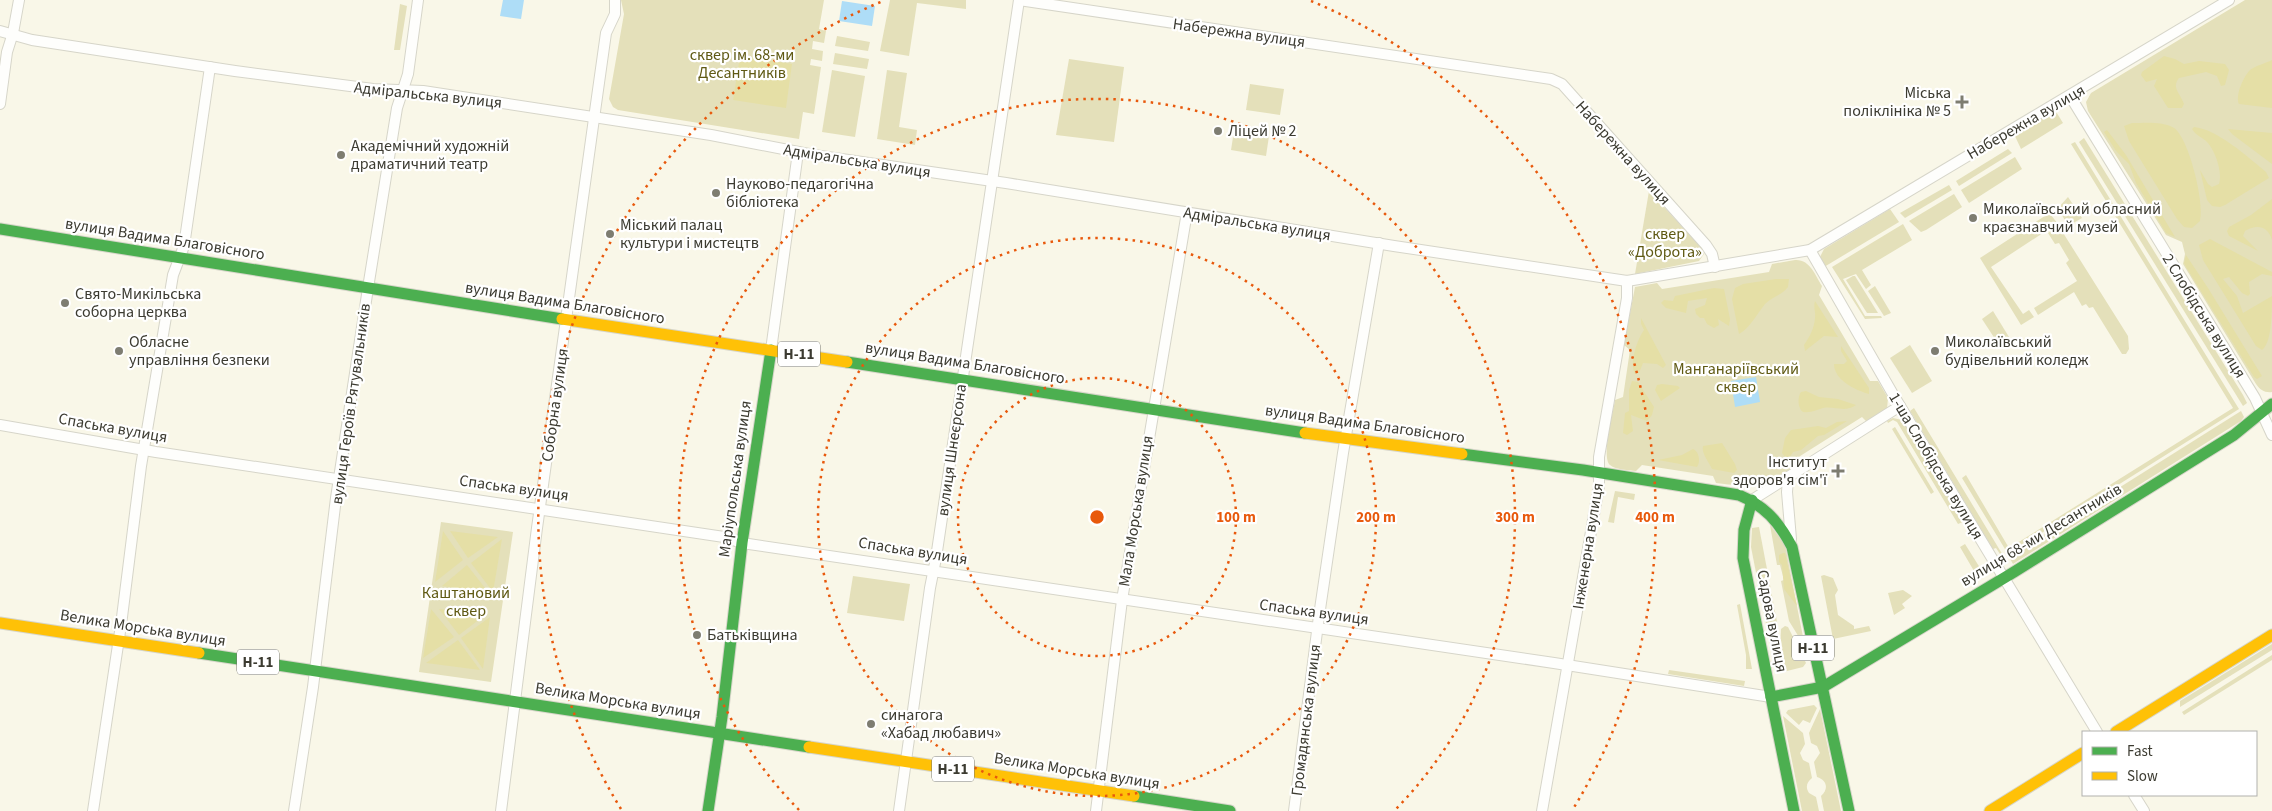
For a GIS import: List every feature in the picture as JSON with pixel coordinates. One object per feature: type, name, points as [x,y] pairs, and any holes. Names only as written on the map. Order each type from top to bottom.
[{"type":"main road","name":"вулиця Вадима Благовісного","points":[[0,229],[566,320],[1154,408],[1347,439],[1739,495],[1752,500]]},
{"type":"main road","name":"Маріупольська вулиця","points":[[708,811],[720,733],[742,543],[771,350]]},
{"type":"main road","name":"вулиця 68-ми Десантників","points":[[1822,687],[2234,435],[2272,404]]},
{"type":"main road","name":"Н-11","points":[[1752,500],[1779,522],[1792,547],[1816,666],[1849,811]]},
{"type":"main road","name":"Садова вулиця","points":[[1752,500],[1744,530],[1743,558],[1794,811]]},
{"type":"main road","name":"Велика Морська вулиця","points":[[0,623],[1230,811]]},
{"type":"main road","points":[[2118,731],[2272,634]]},
{"type":"main road","name":"Спаська вулиця","points":[[1771,697],[1822,687]]},
{"type":"main road","points":[[1990,811],[2082,754]]},
{"type":"street","points":[[0,104],[7,52],[13,33],[18,0]]},
{"type":"street","name":"вулиця Героїв Рятувальників","points":[[294,811],[316,672],[339,479],[368,288],[397,108],[408,74],[418,0]]},
{"type":"street","name":"Соборна вулиця","points":[[501,811],[540,508],[606,33],[615,14],[615,0]]},
{"type":"street","name":"вулиця Шнеєрсона","points":[[899,811],[1019,0]]},
{"type":"street","name":"Набережна вулиця","points":[[1019,0],[1551,79],[1562,84],[1706,245],[1712,254],[1715,267],[1810,250],[2229,0]]},
{"type":"street","name":"Адміральська вулиця","points":[[0,31],[13,33],[32,40],[210,68],[373,89],[423,91],[595,117],[710,135],[798,152],[1627,281],[1715,267]]},
{"type":"street","points":[[93,811],[119,641],[144,450],[173,275],[184,246],[210,68]]},
{"type":"street","name":"2 Слобідська вулиця","points":[[2070,96],[2255,398],[2272,435]]},
{"type":"street","name":"Маріупольська вулиця","points":[[771,350],[798,152]]},
{"type":"street","name":"Мала Морська вулиця","points":[[1096,811],[1122,600],[1187,212]]},
{"type":"street","name":"Громадянська вулиця","points":[[1294,811],[1317,629],[1343,453],[1347,439],[1378,243]]},
{"type":"street","name":"1-ша Слобідська вулиця","points":[[1810,250],[1900,406],[2095,731]]},
{"type":"street","name":"Інженерна вулиця","points":[[1542,811],[1600,486],[1599,457],[1627,298],[1627,281]]},
{"type":"street","points":[[1752,500],[1900,406]]},
{"type":"street","name":"Спаська вулиця","points":[[0,425],[144,450],[724,537],[742,543],[1568,665],[1771,697]]},
{"type":"street","points":[[1788,478],[1787,492],[1792,547]]},
{"type":"street","points":[[2135,796],[2144,811]]},
{"type":"green space","name":"сквер ім. 68-ми Десантників","points":[[621,0],[824,0],[819,29],[826,31],[824,43],[813,41],[812,49],[823,51],[822,61],[811,59],[810,65],[821,67],[814,114],[803,112],[799,139],[618,110],[613,107],[609,99],[624,14]]},
{"type":"green space","points":[[890,0],[966,0],[966,9],[917,3],[909,56],[880,51]]},
{"type":"green space","points":[[2245,0],[2272,0],[2272,392],[2263,391],[2256,384],[2183,264],[2185,254],[2182,242],[2166,235],[2088,111],[2086,102],[2091,93]]},
{"type":"green space","points":[[400,4],[407,6],[400,50],[394,50]]},
{"type":"green space","points":[[837,36],[870,42],[868,51],[835,46]]},
{"type":"green space","points":[[835,53],[869,59],[867,69],[833,64]]},
{"type":"green space","points":[[740,56],[792,64],[786,108],[733,100]]},
{"type":"green space","points":[[2164,56],[2184,64],[2199,61],[2225,64],[2229,70],[2225,85],[2221,86],[2217,76],[2206,72],[2179,78],[2176,88],[2184,104],[2182,108],[2168,108],[2154,86],[2157,79],[2146,82],[2141,75],[2142,72]]},
{"type":"green space","points":[[1069,59],[1124,67],[1114,142],[1056,135]]},
{"type":"green space","points":[[2272,60],[2272,108],[2239,104],[2239,92],[2247,73],[2255,67]]},
{"type":"green space","points":[[832,70],[865,76],[855,137],[822,132]]},
{"type":"green space","points":[[887,70],[907,73],[899,127],[917,130],[915,145],[877,139]]},
{"type":"green space","points":[[1250,84],[1284,89],[1280,115],[1246,110]]},
{"type":"green space","points":[[2055,110],[2063,123],[2021,149],[2014,134]]},
{"type":"green space","points":[[2132,123],[2165,124],[2174,128],[2180,134],[2190,157],[2200,201],[2200,221],[2192,228],[2184,227],[2177,219],[2129,141],[2124,126]]},
{"type":"green space","points":[[2194,127],[2222,138],[2266,172],[2269,178],[2225,205],[2220,207],[2212,206],[2207,200],[2200,170],[2208,184],[2212,187],[2219,184],[2219,168],[2210,146],[2197,135],[2192,129]]},
{"type":"green space","points":[[2228,129],[2272,133],[2272,164],[2232,134]]},
{"type":"green space","points":[[2107,130],[2126,155],[2175,237],[2166,233],[2136,183],[2129,164],[2116,151],[2104,132]]},
{"type":"green space","points":[[1234,131],[1269,136],[1266,156],[1231,150]]},
{"type":"green space","points":[[2084,138],[2243,395],[2247,403],[2243,406],[2079,142]]},
{"type":"green space","points":[[2075,142],[2239,409],[2008,554],[1962,478],[1966,475],[2009,548],[2233,408],[2071,144]]},
{"type":"green space","points":[[2008,149],[2012,153],[1959,186],[1956,181]]},
{"type":"green space","points":[[2015,157],[2022,169],[1969,203],[1961,190]]},
{"type":"green space","points":[[1949,185],[1952,190],[1905,218],[1900,213]]},
{"type":"green space","name":"сквер «Доброта»","points":[[1649,191],[1701,247],[1704,254],[1699,261],[1635,274]]},
{"type":"green space","points":[[1954,194],[1962,207],[1926,230],[1921,232],[1909,221]]},
{"type":"green space","points":[[2068,197],[2082,218],[2068,226],[2058,208]]},
{"type":"green space","points":[[2272,199],[2272,240],[2268,232],[2262,228],[2254,227],[2245,231],[2243,236],[2258,251],[2229,236],[2227,231],[2229,227],[2251,215]]},
{"type":"green space","points":[[1890,209],[1899,222],[1824,267],[1820,257],[1824,249]]},
{"type":"green space","points":[[2048,214],[2058,224],[2054,228],[2056,231],[2060,228],[2128,336],[2129,349],[2126,354],[2122,354],[2093,307],[2089,308],[2086,304],[2082,306],[2074,292],[2038,315],[2034,308],[2077,281],[2066,263],[2069,260],[2059,243],[2055,244],[2048,233],[2053,229],[2048,232],[2046,231],[1991,267],[2023,314],[2029,310],[2034,317],[2021,325],[1980,258]]},
{"type":"green space","points":[[1903,224],[1912,240],[1862,270],[1871,285],[1866,289],[1856,274],[1843,279],[1865,316],[1881,316],[1882,318],[1865,319],[1832,267]]},
{"type":"green space","points":[[2210,239],[2272,272],[2272,276],[2262,274],[2249,282],[2250,294],[2248,296],[2242,293],[2229,277],[2223,279],[2237,296],[2243,313],[2272,296],[2270,334],[2262,350],[2256,346],[2203,260],[2199,245]]},
{"type":"green space","points":[[2186,255],[2262,376],[2257,379],[2186,267],[2184,263]]},
{"type":"green space","name":"Манганаріївський сквер","points":[[1795,260],[1805,262],[1814,273],[1822,286],[1819,295],[1870,381],[1878,381],[1888,398],[1887,409],[1867,422],[1862,417],[1797,458],[1798,466],[1776,477],[1758,483],[1739,485],[1716,483],[1713,476],[1642,465],[1636,471],[1619,469],[1610,465],[1607,453],[1608,434],[1615,400],[1623,397],[1630,350],[1624,345],[1635,287],[1657,283],[1662,289],[1769,272],[1772,264]]},
{"type":"green space","points":[[1855,276],[1878,313],[1867,313],[1846,280]]},
{"type":"green space","points":[[1789,279],[1788,287],[1765,304],[1750,325],[1739,334],[1732,299],[1735,288],[1743,284]]},
{"type":"green space","points":[[1875,286],[1891,313],[1884,316],[1868,291]]},
{"type":"green space","points":[[1714,288],[1724,289],[1730,319],[1729,326],[1718,319],[1719,325],[1714,328],[1707,324],[1704,318],[1700,318],[1696,314],[1695,309],[1705,305],[1707,298],[1688,301],[1686,313],[1666,308],[1661,303],[1664,300],[1673,301],[1675,296]]},
{"type":"green space","points":[[1815,301],[1838,337],[1824,336],[1805,351],[1804,345],[1814,322]]},
{"type":"green space","points":[[1993,311],[2009,337],[1999,345],[1982,319]]},
{"type":"green space","points":[[1641,318],[1666,365],[1663,368],[1657,364],[1643,363],[1639,373],[1635,374],[1633,364],[1635,352],[1644,330]]},
{"type":"green space","points":[[1910,345],[1932,381],[1912,393],[1890,358]]},
{"type":"green space","points":[[1841,346],[1869,388],[1869,394],[1846,383],[1835,370],[1834,364],[1844,364],[1847,361],[1841,351]]},
{"type":"green space","points":[[1632,381],[1638,382],[1654,407],[1652,415],[1647,421],[1631,415],[1633,431],[1627,435],[1623,433],[1625,413],[1629,411],[1629,390]]},
{"type":"green space","points":[[1657,385],[1678,386],[1680,388],[1661,401],[1655,390]]},
{"type":"green space","points":[[1806,391],[1819,397],[1838,399],[1856,405],[1848,409],[1823,408],[1811,412],[1803,412],[1799,406],[1799,397],[1801,392]]},
{"type":"green space","points":[[1914,408],[2004,557],[2000,560],[1997,556],[2000,554],[1996,548],[1993,549],[1910,411]]},
{"type":"green space","points":[[2241,411],[2244,417],[2241,421],[2013,564],[2009,557]]},
{"type":"green space","points":[[1893,418],[1902,420],[1963,522],[1958,524],[1897,422],[1893,420],[1888,423],[1887,421]]},
{"type":"green space","points":[[1847,421],[1824,435],[1818,436],[1801,450],[1793,452],[1789,458],[1785,457],[1782,453],[1785,438],[1791,430],[1818,426],[1826,428],[1837,422]]},
{"type":"green space","points":[[1895,427],[1934,492],[1931,494],[1892,429]]},
{"type":"green space","points":[[1722,443],[1735,464],[1737,470],[1734,473],[1712,469],[1704,455],[1703,446]]},
{"type":"green space","points":[[1693,449],[1699,457],[1697,467],[1658,460],[1682,455]]},
{"type":"green space","points":[[1615,491],[1635,494],[1634,500],[1618,497],[1614,523],[1608,522]]},
{"type":"green space","name":"Каштановий сквер","points":[[441,522],[513,532],[491,682],[419,672]]},
{"type":"green space","points":[[1770,525],[1785,545],[1805,647],[1789,621],[1781,581],[1784,580],[1780,565],[1777,565]]},
{"type":"green space","points":[[1759,527],[1778,627],[1775,670],[1751,547],[1752,528]]},
{"type":"green space","points":[[443,531],[463,560],[435,582]]},
{"type":"green space","points":[[450,531],[498,537],[468,558]]},
{"type":"green space","points":[[502,539],[493,592],[471,563]]},
{"type":"green space","points":[[1965,544],[1982,571],[1965,581],[1963,577],[1974,571],[1960,547]]},
{"type":"green space","points":[[1785,553],[1797,606],[1784,589],[1782,565],[1779,562],[1779,555]]},
{"type":"green space","points":[[467,565],[489,593],[442,586]]},
{"type":"green space","points":[[853,576],[910,584],[904,621],[847,613]]},
{"type":"green space","points":[[1821,576],[1833,578],[1838,590],[1835,595],[1838,615],[1854,626],[1854,629],[1869,626],[1871,631],[1833,639]]},
{"type":"green space","points":[[1903,590],[1912,596],[1902,604],[1905,608],[1894,615],[1888,593]]},
{"type":"green space","points":[[1740,604],[1752,669],[1746,669],[1746,655],[1737,605]]},
{"type":"green space","points":[[431,609],[454,637],[423,658]]},
{"type":"green space","points":[[439,609],[485,615],[459,635]]},
{"type":"green space","points":[[490,617],[483,669],[461,638]]},
{"type":"green space","points":[[1785,626],[1788,627],[1806,663],[1803,667],[1783,672],[1779,669],[1781,629]]},
{"type":"green space","points":[[458,640],[480,670],[426,663]]},
{"type":"green space","points":[[2272,644],[2272,650],[2180,707],[2180,701]]},
{"type":"green space","points":[[2272,655],[2272,660],[2184,715],[2182,712]]},
{"type":"green space","points":[[1669,670],[1745,681],[1744,686],[1668,674]]},
{"type":"green space","points":[[1814,705],[1817,708],[1810,723],[1803,720],[1799,725],[1786,713],[1788,710]]},
{"type":"green space","points":[[1820,709],[1841,811],[1824,811],[1821,796],[1826,785],[1823,780],[1817,777],[1814,762],[1820,753],[1817,746],[1811,743],[1809,733]]},
{"type":"green space","points":[[1783,716],[1803,733],[1805,744],[1800,753],[1803,760],[1809,763],[1812,778],[1808,783],[1807,789],[1809,793],[1816,797],[1819,811],[1802,811]]},
{"type":"water","points":[[503,0],[524,0],[521,19],[500,16]]},
{"type":"water","points":[[842,1],[875,6],[872,26],[839,21]]},
{"type":"water","points":[[1756,377],[1760,402],[1735,407],[1731,381]]},
{"type":"traffic: fast","points":[[0,229],[562,319]]},
{"type":"traffic: fast","points":[[708,811],[722,717],[742,543],[771,350]]},
{"type":"traffic: fast","points":[[847,362],[1305,433]]},
{"type":"traffic: fast","points":[[1771,697],[1823,687],[2014,572],[2234,435],[2272,404]]},
{"type":"traffic: fast","points":[[1462,454],[1583,470],[1739,495],[1764,510],[1776,522],[1792,547],[1849,811]]},
{"type":"traffic: fast","points":[[1752,500],[1744,530],[1743,558],[1794,811]]},
{"type":"traffic: fast","points":[[199,653],[809,747]]},
{"type":"traffic: fast","points":[[1134,796],[1230,811]]},
{"type":"traffic: slow","points":[[562,319],[847,362]]},
{"type":"traffic: slow","points":[[1305,433],[1462,454]]},
{"type":"traffic: slow","points":[[0,623],[199,653]]},
{"type":"traffic: slow","points":[[2118,731],[2272,635]]},
{"type":"traffic: slow","points":[[809,747],[1134,796]]},
{"type":"traffic: slow","points":[[1990,811],[2082,754]]},
{"type":"place","name":"Міська поліклініка № 5","points":[[1962,102]]},
{"type":"place","name":"Ліцей № 2","points":[[1218,131]]},
{"type":"place","name":"Академічний художній драматичний театр","points":[[341,155]]},
{"type":"place","name":"Науково-педагогічна бібліотека","points":[[716,193]]},
{"type":"place","name":"Миколаївський обласний краєзнавчий музей","points":[[1973,218]]},
{"type":"place","name":"Міський палац культури і мистецтв","points":[[610,234]]},
{"type":"place","name":"Свято-Микільська соборна церква","points":[[65,303]]},
{"type":"place","name":"Обласне управління безпеки","points":[[119,351]]},
{"type":"place","name":"Миколаївський будівельний коледж","points":[[1935,351]]},
{"type":"place","name":"Інститут здоров'я сім'ї","points":[[1838,471]]},
{"type":"place","name":"Батьківщина","points":[[697,635]]},
{"type":"place","name":"синагога «Хабад любавич»","points":[[871,724]]}]
